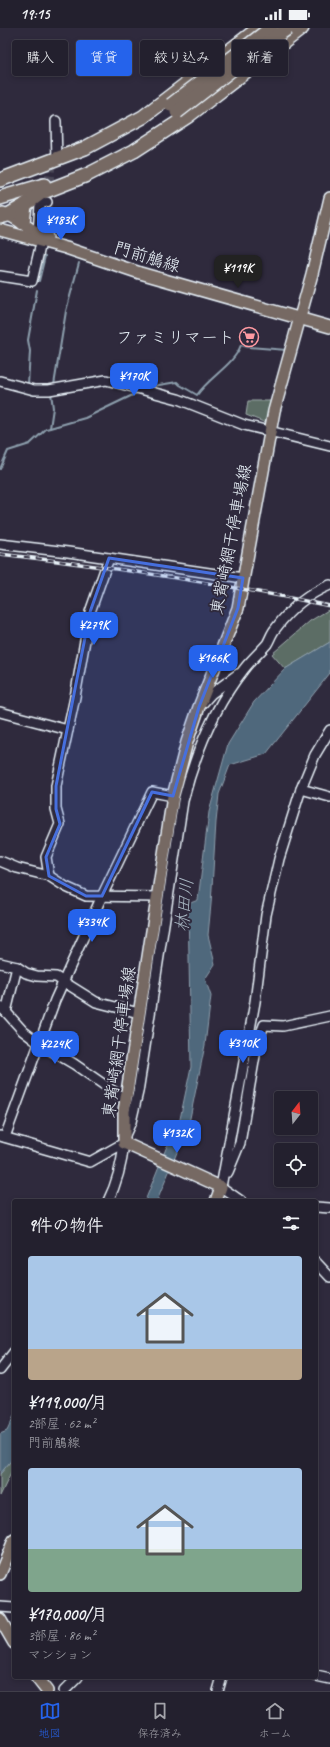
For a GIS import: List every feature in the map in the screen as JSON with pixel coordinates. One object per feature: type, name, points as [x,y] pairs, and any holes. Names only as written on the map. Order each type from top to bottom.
[{"type":"highway","points":[[3,215],[25,205],[41,194],[98,170],[134,151],[242,37],[259,28]]},
{"type":"highway","points":[[0,198],[32,189],[89,166],[125,148],[177,107],[271,28]]},
{"type":"highway","points":[[0,181],[51,159],[100,141],[136,120],[177,107],[258,49],[297,28]]},
{"type":"highway","points":[[0,181],[37,174],[86,156],[118,140],[177,107],[236,79],[297,28]]},
{"type":"highway","points":[[236,79],[242,37]]},
{"type":"highway","points":[[0,171],[51,159]]},
{"type":"highway","points":[[22,223],[25,205]]},
{"type":"main road","name":"東觜崎網干停車場線","points":[[222,1187],[124,1140],[126,1100],[138,1013],[173,796],[187,742],[199,707],[238,608],[270,432],[330,198]]},
{"type":"main road","points":[[3,215],[41,232],[102,254],[140,273]]},
{"type":"main road","name":"門前鵤線","points":[[3,233],[66,248],[118,267],[330,327]]},
{"type":"main road","points":[[3,233],[42,250],[118,267]]},
{"type":"main road","points":[[217,1199],[222,1187]]},
{"type":"main road","points":[[0,1574],[12,1545]]},
{"type":"main road","points":[[0,1619],[12,1640]]},
{"type":"main road","points":[[38,1679],[47,1691]]},
{"type":"street","points":[[41,232],[40,204],[47,200]]},
{"type":"street","points":[[0,276],[32,281],[42,250]]},
{"type":"street","points":[[0,381],[34,390],[49,390],[106,380],[178,399],[224,418],[270,432],[330,446]]},
{"type":"street","points":[[0,544],[109,558],[243,578]]},
{"type":"street","points":[[49,876],[46,857],[56,837],[60,824],[56,809],[56,786],[90,612],[109,558]]},
{"type":"street","points":[[109,1199],[114,1189],[123,1156],[124,1140],[131,1122],[138,1092],[171,875],[186,786],[190,772],[204,738],[221,704],[244,669],[268,642],[275,628],[296,605],[318,590],[330,585]]},
{"type":"street","points":[[199,707],[211,694],[244,669]]},
{"type":"street","points":[[0,712],[68,730]]},
{"type":"street","points":[[222,1187],[255,1002],[266,915],[279,859],[301,789],[315,756],[330,730]]},
{"type":"street","points":[[301,789],[330,797]]},
{"type":"street","points":[[124,1140],[90,1162],[2,1137],[64,981],[102,896],[152,792],[173,796]]},
{"type":"street","points":[[0,861],[17,868],[49,876],[66,888],[86,896],[157,897]]},
{"type":"street","points":[[0,963],[17,967],[26,973],[37,976],[56,977],[96,1002],[138,1013]]},
{"type":"street","points":[[17,967],[3,1010],[24,1031],[40,1044],[74,1064],[126,1100]]},
{"type":"street","points":[[222,1187],[240,1143],[257,1044],[264,1026],[283,1026],[330,1016]]},
{"type":"street","points":[[222,1187],[238,1199]]},
{"type":"street","points":[[318,1207],[330,1208]]},
{"type":"street","points":[[318,1264],[330,1277]]},
{"type":"street","points":[[0,1370],[12,1355]]},
{"type":"street","points":[[0,1607],[12,1608]]},
{"type":"street","points":[[318,1676],[330,1679]]},
{"type":"street","points":[[64,1691],[76,1679]]},
{"type":"street","points":[[218,1691],[221,1679]]},
{"type":"highlighted area","points":[[109,558],[243,578],[238,608],[199,707],[173,796],[152,792],[102,896],[86,896],[49,876],[46,857],[60,824],[56,809],[56,786],[90,612]]},
{"type":"green space","points":[[248,401],[272,401],[266,423],[246,415]]},
{"type":"green space","points":[[330,609],[330,642],[285,669],[272,654],[310,621]]},
{"type":"green space","points":[[12,1459],[12,1471],[0,1496],[0,1474]]},
{"type":"water","points":[[330,642],[330,673],[266,754],[230,765],[219,794],[208,935],[215,964],[205,979],[211,996],[205,1045],[189,1123],[158,1199],[146,1199],[167,1146],[176,1138],[191,1067],[188,904],[198,900],[209,812],[228,744],[254,702],[285,669]]},
{"type":"water","points":[[12,1420],[12,1459],[0,1474],[0,1434],[7,1431]]},
{"type":"waterway","points":[[39,281],[45,256]]},
{"type":"waterway","points":[[54,385],[66,311],[79,263]]},
{"type":"waterway","points":[[28,385],[30,351],[28,340],[37,290]]},
{"type":"waterway","points":[[147,387],[177,382],[197,395],[202,388],[233,359],[241,345],[248,347],[287,350]]},
{"type":"waterway","points":[[50,428],[85,418],[139,392]]},
{"type":"waterway","points":[[0,469],[8,451],[30,444],[46,429],[50,428],[53,408],[51,393]]},
{"type":"tunnel","points":[[47,198],[52,157]]},
{"type":"railway","points":[[0,554],[166,576],[330,606]]},
{"type":"place","name":"ファミリマート","points":[[249,337]]},
{"type":"water label","name":"林田川","points":[[184,905]]}]
